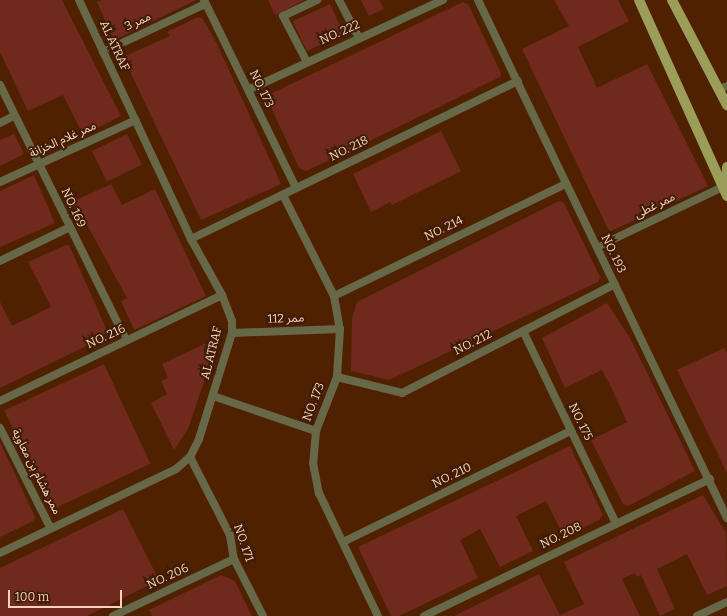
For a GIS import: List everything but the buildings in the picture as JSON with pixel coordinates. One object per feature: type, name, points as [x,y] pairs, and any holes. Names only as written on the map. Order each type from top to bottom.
[{"type":"main road","points":[[639,0],[726,188]]},
{"type":"main road","points":[[672,0],[723,88],[727,105]]},
{"type":"main road","points":[[726,188],[727,167]]},
{"type":"street","name":"AL ATRAF","points":[[0,553],[50,527],[176,469],[190,457],[214,396],[232,333],[232,321],[222,294],[191,239],[79,0]]},
{"type":"street","points":[[307,62],[283,16],[318,0]]},
{"type":"street","points":[[339,0],[359,38]]},
{"type":"street","name":"NO. 222","points":[[248,90],[443,0]]},
{"type":"street","name":"NO. 193","points":[[478,0],[710,479],[727,518]]},
{"type":"street","name":"ممر 3","points":[[103,52],[205,2]]},
{"type":"street","name":"NO. 173","points":[[205,2],[296,188]]},
{"type":"street","name":"NO. 218","points":[[191,239],[518,81]]},
{"type":"street","name":"NO. 169","points":[[0,85],[39,164],[68,228],[126,340]]},
{"type":"street","points":[[0,123],[14,116]]},
{"type":"street","name":"ممر غلام الخزانة","points":[[0,182],[136,120]]},
{"type":"street","name":"NO. 214","points":[[334,296],[566,184]]},
{"type":"street","name":"ممر غطى","points":[[597,247],[726,188]]},
{"type":"street","name":"NO. 173","points":[[283,195],[334,296],[340,329],[336,377],[316,431],[313,463],[319,493],[378,616]]},
{"type":"street","points":[[0,261],[68,228]]},
{"type":"street","name":"NO. 212","points":[[336,377],[402,393],[615,284]]},
{"type":"street","name":"NO. 216","points":[[0,401],[222,294]]},
{"type":"street","name":"ممر 112","points":[[232,333],[340,329]]},
{"type":"street","name":"NO. 175","points":[[523,332],[616,523]]},
{"type":"street","points":[[214,396],[316,431]]},
{"type":"street","name":"ممر هشام بن معاوية","points":[[0,428],[50,527]]},
{"type":"street","name":"NO. 210","points":[[343,542],[571,431]]},
{"type":"street","name":"NO. 171","points":[[190,457],[230,535],[234,559],[263,616]]},
{"type":"street","name":"NO. 208","points":[[424,616],[710,479]]},
{"type":"street","name":"NO. 206","points":[[113,616],[234,559]]},
{"type":"street","points":[[697,616],[727,602]]}]
